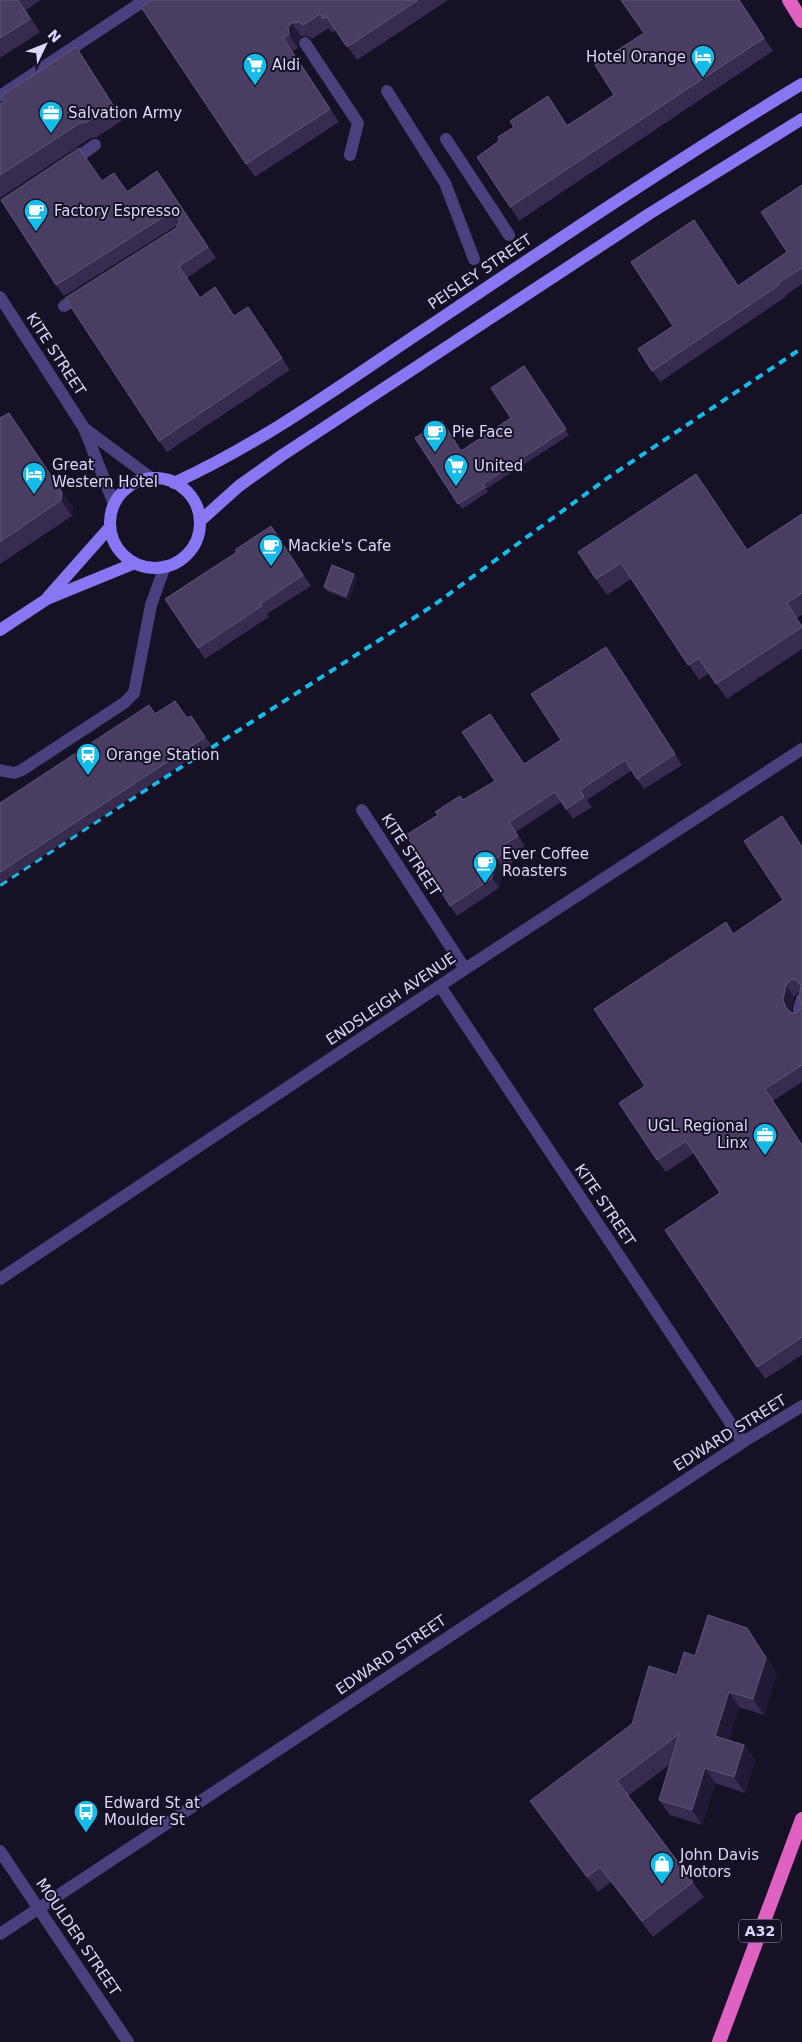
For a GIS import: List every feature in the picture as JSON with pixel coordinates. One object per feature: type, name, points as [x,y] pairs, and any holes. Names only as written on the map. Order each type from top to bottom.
[{"type":"highway","points":[[789,0],[802,21]]},
{"type":"highway","name":"A32","points":[[719,2042],[802,1819]]},
{"type":"main road","name":"PEISLEY STREET","points":[[174,482],[206,469],[272,431],[526,260],[802,84]]},
{"type":"main road","points":[[200,522],[221,501],[281,456],[649,214],[802,119]]},
{"type":"main road","points":[[151,478],[174,482],[184,489],[192,498],[200,522],[197,537],[190,550],[179,560],[165,566],[150,568],[135,563],[123,554],[114,542],[110,527],[114,504],[120,494],[139,480],[151,478]]},
{"type":"main road","points":[[47,599],[110,527]]},
{"type":"main road","points":[[0,630],[47,599],[135,563]]},
{"type":"street","points":[[0,96],[145,0]]},
{"type":"street","points":[[305,43],[358,123],[350,155]]},
{"type":"street","points":[[387,91],[445,183],[474,259]]},
{"type":"street","points":[[446,139],[509,236]]},
{"type":"street","points":[[56,171],[96,146]]},
{"type":"street","points":[[64,306],[97,285]]},
{"type":"street","name":"KITE STREET","points":[[0,297],[84,428],[114,504]]},
{"type":"street","name":"KITE STREET","points":[[84,428],[151,478]]},
{"type":"street","points":[[0,770],[14,773],[22,770],[124,703],[134,693],[151,604],[165,566]]},
{"type":"street","name":"ENDSLEIGH AVENUE","points":[[0,1279],[465,969],[802,749]]},
{"type":"street","name":"KITE STREET","points":[[362,810],[465,969]]},
{"type":"street","name":"KITE STREET","points":[[440,986],[743,1442]]},
{"type":"street","points":[[802,999],[799,1009],[802,1018]]},
{"type":"street","name":"EDWARD STREET","points":[[0,1934],[743,1442],[802,1406]]},
{"type":"street","name":"MOULDER STREET","points":[[0,1851],[128,2042]]},
{"type":"building","points":[[0,0],[18,0],[30,19],[0,38]]},
{"type":"building","name":"Aldi","points":[[152,0],[418,0],[347,47],[327,17],[323,19],[320,14],[303,25],[299,22],[292,23],[288,27],[289,34],[283,38],[330,109],[246,164],[141,7]]},
{"type":"building","points":[[621,0],[739,0],[764,38],[510,207],[477,157],[499,141],[498,137],[514,127],[510,121],[548,96],[567,126],[614,95],[595,65],[644,33]]},
{"type":"building","name":"Salvation Army","points":[[76,47],[113,105],[87,122],[80,123],[0,175],[0,104],[5,101],[1,96]]},
{"type":"building","points":[[79,148],[102,181],[114,173],[127,192],[157,171],[208,247],[179,266],[200,298],[215,287],[234,316],[248,307],[282,358],[159,441],[65,298],[176,228],[180,221],[175,214],[168,214],[56,285],[1,200]]},
{"type":"building","points":[[802,185],[802,268],[652,371],[638,349],[673,326],[631,262],[694,220],[738,286],[787,252],[761,212]]},
{"type":"building","points":[[524,366],[566,429],[483,484],[485,487],[458,504],[415,438],[442,421],[461,451],[511,418],[491,388]]},
{"type":"building","name":"Great Western Hotel","points":[[9,413],[62,492],[61,500],[0,542],[0,418]]},
{"type":"building","points":[[696,474],[747,550],[802,514],[802,593],[787,603],[802,627],[716,684],[699,658],[688,665],[621,563],[596,579],[578,552]]},
{"type":"building","points":[[271,526],[303,575],[260,604],[262,606],[198,648],[165,599],[237,552],[235,550]]},
{"type":"building","points":[[332,565],[354,574],[346,596],[324,587]]},
{"type":"building","points":[[606,647],[675,754],[637,779],[625,760],[580,790],[584,797],[566,809],[555,792],[509,822],[518,836],[502,846],[506,852],[496,858],[492,878],[450,906],[440,887],[406,835],[438,815],[435,812],[460,796],[463,800],[495,781],[462,732],[490,714],[524,764],[561,740],[531,694]]},
{"type":"building","points":[[175,701],[187,718],[191,716],[205,737],[0,872],[0,803],[149,705],[155,714]]},
{"type":"building","name":"UGL Regional Linx","points":[[782,816],[802,847],[802,1007],[802,1065],[765,1089],[802,1145],[802,1337],[757,1367],[665,1230],[720,1193],[686,1141],[657,1160],[619,1103],[645,1086],[594,1009],[726,922],[733,934],[783,900],[744,841]],"holes":[[[791,979],[796,980],[801,985],[799,997],[802,1007],[797,1012],[792,1013],[786,1008],[783,1000],[786,985]]]},
{"type":"building","points":[[708,1615],[747,1628],[766,1658],[753,1699],[729,1692],[715,1736],[744,1745],[734,1777],[705,1768],[692,1810],[659,1800],[679,1734],[617,1781],[693,1882],[642,1921],[600,1867],[587,1877],[530,1801],[632,1724],[649,1666],[677,1675],[684,1652],[695,1656]]},
{"type":"railway","points":[[0,885],[434,605],[609,477],[802,348]]},
{"type":"place","name":"Hotel Orange","points":[[703,78]]},
{"type":"place","name":"Aldi","points":[[255,86]]},
{"type":"place","name":"Salvation Army","points":[[51,134]]},
{"type":"place","name":"Factory Espresso","points":[[36,232]]},
{"type":"place","name":"Pie Face","points":[[435,453]]},
{"type":"place","name":"United","points":[[456,487]]},
{"type":"place","name":"Great Western Hotel","points":[[34,495]]},
{"type":"place","name":"Mackie's Cafe","points":[[271,567]]},
{"type":"place","name":"Orange Station","points":[[88,776]]},
{"type":"place","name":"Ever Coffee Roasters","points":[[485,884]]},
{"type":"place","name":"UGL Regional Linx","points":[[765,1156]]},
{"type":"place","name":"Edward St at Moulder St","points":[[86,1833]]},
{"type":"place","name":"John Davis Motors","points":[[662,1885]]}]
